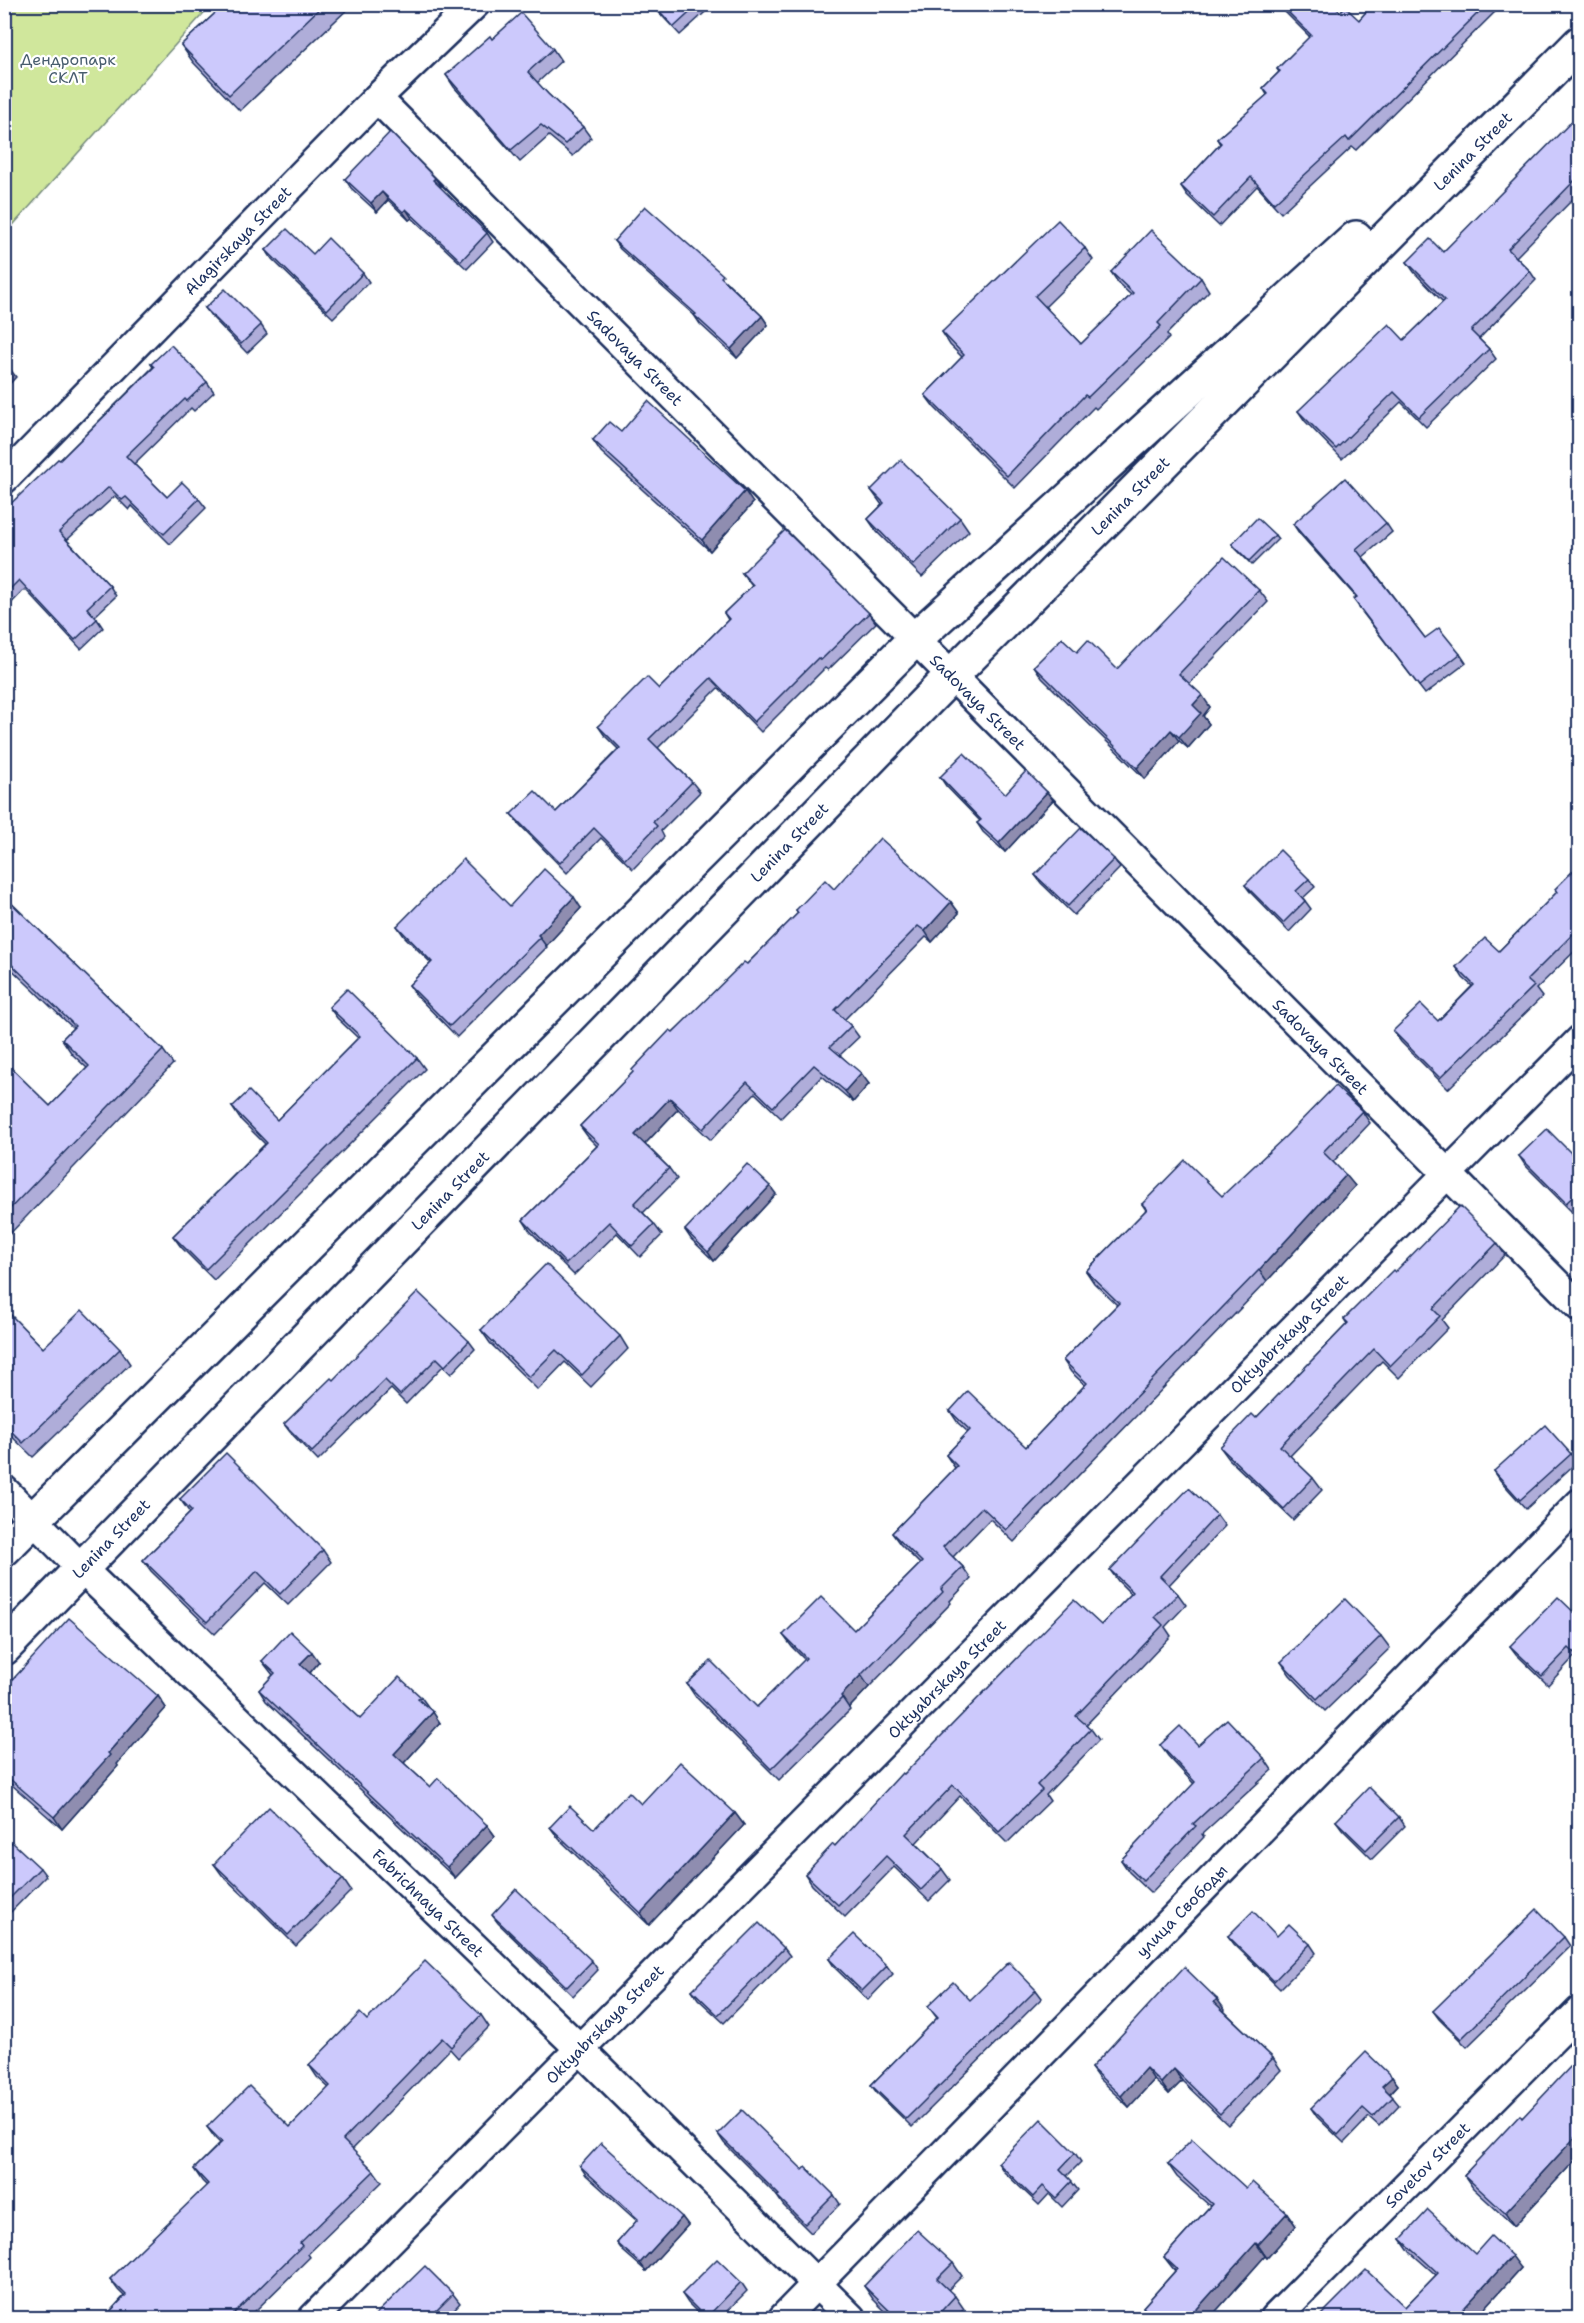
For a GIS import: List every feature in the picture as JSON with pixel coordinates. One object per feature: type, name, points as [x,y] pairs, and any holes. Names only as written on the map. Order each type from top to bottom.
[{"type":"street","name":"Alagirskaya Street","points":[[4,479],[377,98],[475,4]]},
{"type":"street","name":"Lenina Street","points":[[4,1549],[915,639],[1580,35]]},
{"type":"street","name":"Lenina Street","points":[[4,1648],[952,675],[1580,43]]},
{"type":"street","name":"Sadovaya Street","points":[[377,98],[1580,1306]]},
{"type":"street","name":"Oktyabrskaya Street","points":[[313,2319],[1580,1040]]},
{"type":"street","name":"Fabrichnaya Street","points":[[4,1490],[82,1569],[580,2049],[851,2319]]},
{"type":"street","name":"улица Свободы","points":[[783,2319],[1580,1503]]},
{"type":"street","name":"Sovetov Street","points":[[1275,2319],[1580,2011]]},
{"type":"green space","name":"Дендропарк СКЛТ","points":[[4,5],[211,5],[5,234]]},
{"type":"building","points":[[225,4],[324,4],[229,95],[181,45]]},
{"type":"building","points":[[653,4],[699,4],[674,27]]},
{"type":"building","points":[[1280,4],[1332,4],[1340,12],[1345,7],[1359,20],[1373,4],[1487,4],[1349,141],[1346,137],[1274,203],[1251,177],[1213,217],[1181,186],[1221,143],[1217,139],[1268,94],[1263,88],[1280,71],[1277,69],[1311,35]]},
{"type":"building","points":[[521,13],[553,49],[528,72],[583,127],[565,144],[541,125],[511,150],[446,75],[490,36],[492,39]]},
{"type":"building","points":[[1575,118],[1580,122],[1580,175],[1508,249],[1530,271],[1471,331],[1489,349],[1419,417],[1394,392],[1336,449],[1298,411],[1389,324],[1404,340],[1445,300],[1407,262],[1430,239],[1443,252]]},
{"type":"building","points":[[390,132],[435,178],[433,180],[487,233],[461,261],[406,209],[403,212],[382,192],[371,203],[345,179]]},
{"type":"building","points":[[645,206],[723,275],[721,277],[762,316],[731,349],[694,315],[696,314],[614,241]]},
{"type":"building","points":[[1058,220],[1085,248],[1035,296],[1081,344],[1133,293],[1111,272],[1151,230],[1201,278],[1158,323],[1161,326],[1088,397],[1085,395],[1007,476],[925,395],[964,355],[942,332]]},
{"type":"building","points":[[287,229],[313,254],[328,238],[363,273],[327,310],[266,250]]},
{"type":"building","points":[[225,289],[261,325],[241,344],[205,308]]},
{"type":"building","points":[[171,345],[207,382],[187,401],[185,399],[126,456],[167,497],[182,482],[199,499],[164,534],[126,497],[122,500],[109,487],[59,532],[110,586],[87,608],[97,619],[75,640],[19,580],[4,595],[4,510],[58,459],[60,460],[154,367],[151,364]]},
{"type":"building","points":[[4,364],[10,369],[4,375]]},
{"type":"building","points":[[648,401],[745,491],[702,540],[593,440],[609,422],[621,432]]},
{"type":"building","points":[[901,460],[960,518],[913,565],[868,519],[884,503],[871,490]]},
{"type":"building","points":[[1345,478],[1386,523],[1356,549],[1425,638],[1439,628],[1460,654],[1419,686],[1353,599],[1357,597],[1293,524]]},
{"type":"building","points":[[1257,518],[1275,535],[1249,561],[1232,544]]},
{"type":"building","points":[[785,530],[869,613],[821,660],[818,658],[754,722],[711,678],[649,739],[692,782],[653,822],[657,826],[625,859],[594,828],[560,863],[511,814],[535,791],[556,812],[620,748],[598,726],[647,677],[659,689],[729,619],[724,613],[753,585],[742,573]]},
{"type":"building","points":[[1224,557],[1259,590],[1179,674],[1202,695],[1193,705],[1201,713],[1179,737],[1171,730],[1137,768],[1034,666],[1062,638],[1077,652],[1088,640],[1117,669]]},
{"type":"building","points":[[964,753],[1005,794],[1026,771],[1047,792],[999,843],[977,823],[981,820],[940,777]]},
{"type":"building","points":[[1081,828],[1114,859],[1068,906],[1035,875]]},
{"type":"building","points":[[880,838],[951,902],[925,931],[918,926],[835,1010],[851,1026],[830,1047],[861,1073],[845,1091],[814,1065],[773,1107],[747,1082],[703,1129],[670,1098],[635,1135],[669,1168],[634,1204],[654,1224],[632,1246],[609,1222],[566,1264],[523,1220],[599,1144],[580,1126],[670,1030],[673,1032],[798,913],[796,910],[825,880],[834,889]]},
{"type":"building","points":[[1280,850],[1309,879],[1296,891],[1305,901],[1283,923],[1245,885]]},
{"type":"building","points":[[463,859],[510,906],[544,869],[574,897],[538,935],[540,937],[450,1026],[409,985],[432,962],[397,926]]},
{"type":"building","points":[[1580,864],[1580,927],[1527,980],[1534,986],[1440,1078],[1393,1031],[1421,1004],[1438,1021],[1474,985],[1456,967],[1485,938],[1499,951],[1557,892],[1555,889]]},
{"type":"building","points":[[4,896],[163,1050],[4,1215],[4,1061],[50,1106],[89,1066],[62,1039],[75,1026],[4,957]]},
{"type":"building","points":[[347,989],[417,1058],[206,1269],[173,1236],[267,1143],[232,1107],[249,1091],[277,1120],[360,1036],[329,1007]]},
{"type":"building","points":[[1335,1086],[1362,1111],[1323,1152],[1346,1175],[1259,1270],[1006,1530],[982,1507],[943,1547],[963,1567],[941,1589],[943,1592],[771,1769],[687,1684],[711,1661],[757,1707],[806,1658],[783,1635],[821,1597],[854,1630],[922,1562],[892,1533],[957,1466],[946,1455],[970,1430],[950,1411],[968,1391],[1026,1447],[1087,1383],[1063,1360],[1119,1303],[1086,1271],[1147,1209],[1142,1204],[1185,1160],[1222,1196]]},
{"type":"building","points":[[1547,1129],[1580,1162],[1580,1190],[1566,1203],[1519,1156]]},
{"type":"building","points":[[747,1164],[770,1186],[708,1252],[685,1230]]},
{"type":"building","points":[[1460,1206],[1497,1243],[1433,1309],[1440,1316],[1390,1366],[1374,1349],[1280,1446],[1313,1478],[1284,1509],[1220,1447],[1252,1414],[1256,1418],[1348,1323],[1344,1319],[1393,1270],[1395,1272]]},
{"type":"building","points":[[546,1264],[620,1336],[582,1375],[556,1350],[529,1377],[481,1330]]},
{"type":"building","points":[[418,1292],[469,1341],[445,1366],[437,1358],[400,1395],[385,1380],[312,1452],[284,1424],[331,1378],[333,1380]]},
{"type":"building","points":[[4,1308],[43,1348],[82,1310],[120,1349],[23,1443],[4,1424]]},
{"type":"building","points":[[1545,1425],[1571,1454],[1520,1500],[1494,1471]]},
{"type":"building","points":[[226,1453],[323,1550],[280,1594],[257,1571],[207,1622],[143,1560],[192,1511],[180,1499]]},
{"type":"building","points":[[1189,1488],[1217,1515],[1160,1576],[1178,1594],[1155,1617],[1163,1625],[1076,1716],[1091,1729],[1037,1785],[1042,1790],[999,1832],[953,1785],[906,1834],[942,1869],[921,1890],[886,1856],[838,1905],[805,1874],[1074,1600],[1101,1625],[1133,1592],[1110,1570]]},
{"type":"building","points":[[1558,1597],[1580,1618],[1580,1658],[1569,1648],[1542,1676],[1510,1646]]},
{"type":"building","points":[[1345,1599],[1381,1636],[1317,1699],[1281,1662]]},
{"type":"building","points":[[69,1618],[158,1696],[108,1753],[110,1755],[54,1817],[4,1774],[4,1689]]},
{"type":"building","points":[[290,1631],[312,1652],[300,1664],[360,1719],[399,1677],[421,1697],[418,1699],[433,1712],[394,1754],[430,1787],[438,1778],[487,1825],[447,1867],[259,1690],[275,1673],[262,1661]]},
{"type":"building","points":[[1227,1719],[1264,1758],[1193,1824],[1196,1826],[1143,1881],[1121,1860],[1195,1782],[1160,1745],[1180,1726],[1198,1745]]},
{"type":"building","points":[[680,1762],[735,1813],[641,1913],[550,1827],[570,1806],[594,1829],[629,1792],[641,1804]]},
{"type":"building","points":[[1369,1787],[1399,1817],[1366,1850],[1336,1821]]},
{"type":"building","points":[[269,1807],[343,1879],[288,1935],[214,1864]]},
{"type":"building","points":[[12,1842],[40,1868],[4,1904],[4,1850]]},
{"type":"building","points":[[1580,1857],[1580,1869],[1574,1863]]},
{"type":"building","points":[[516,1889],[592,1961],[567,1987],[492,1915]]},
{"type":"building","points":[[1537,1909],[1564,1937],[1461,2039],[1433,2011]]},
{"type":"building","points":[[1253,1911],[1277,1936],[1289,1924],[1310,1944],[1274,1981],[1228,1936]]},
{"type":"building","points":[[759,1923],[784,1948],[718,2015],[692,1990]]},
{"type":"building","points":[[854,1934],[887,1966],[862,1991],[829,1959]]},
{"type":"building","points":[[425,1961],[481,2015],[451,2047],[442,2038],[343,2140],[374,2171],[300,2243],[302,2246],[228,2319],[103,2319],[126,2295],[110,2279],[208,2184],[194,2169],[222,2142],[207,2127],[249,2086],[290,2127],[330,2086],[309,2065],[360,2013],[367,2020]]},
{"type":"building","points":[[1009,1962],[1036,1990],[906,2119],[871,2085],[938,2017],[928,2006],[953,1982],[970,2000]]},
{"type":"building","points":[[1184,1967],[1217,1999],[1214,2002],[1273,2058],[1220,2114],[1174,2069],[1161,2083],[1146,2068],[1121,2096],[1091,2068]]},
{"type":"building","points":[[1366,2052],[1392,2077],[1382,2086],[1393,2097],[1373,2117],[1363,2108],[1338,2135],[1311,2108]]},
{"type":"building","points":[[1571,2066],[1580,2073],[1580,2132],[1505,2213],[1464,2175],[1520,2115],[1522,2118]]},
{"type":"building","points":[[742,2110],[803,2170],[806,2167],[834,2195],[805,2224],[718,2134]]},
{"type":"building","points":[[1041,2119],[1075,2153],[1060,2169],[1072,2181],[1056,2198],[1043,2186],[1033,2197],[998,2163]]},
{"type":"building","points":[[1192,2139],[1246,2188],[1252,2182],[1287,2213],[1258,2245],[1256,2243],[1188,2319],[1156,2319],[1143,2307],[1177,2269],[1164,2257],[1212,2204],[1168,2164]]},
{"type":"building","points":[[601,2143],[682,2217],[640,2263],[617,2243],[638,2219],[580,2166]]},
{"type":"building","points":[[1428,2210],[1475,2254],[1491,2236],[1512,2256],[1454,2319],[1317,2319],[1366,2270],[1405,2307],[1438,2273],[1401,2239]]},
{"type":"building","points":[[917,2230],[953,2263],[937,2279],[955,2296],[934,2319],[898,2319],[864,2286]]},
{"type":"building","points":[[717,2259],[741,2282],[706,2318],[682,2294]]},
{"type":"building","points":[[425,2266],[453,2294],[428,2319],[371,2319]]}]
